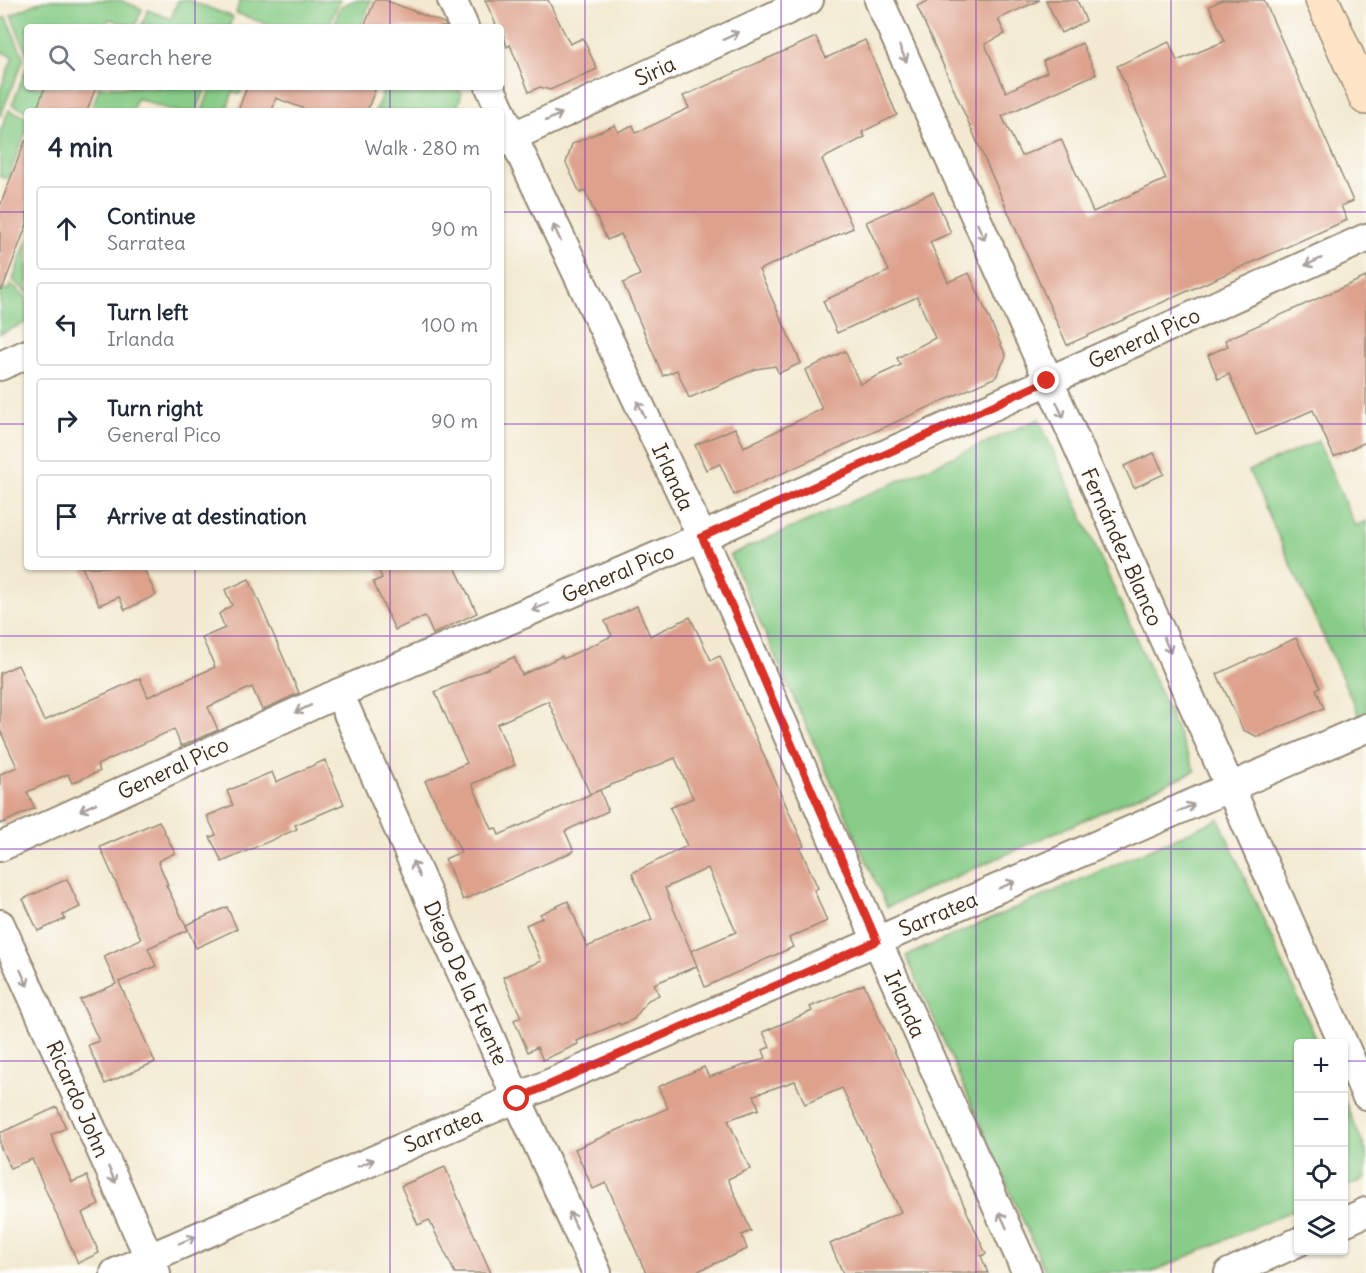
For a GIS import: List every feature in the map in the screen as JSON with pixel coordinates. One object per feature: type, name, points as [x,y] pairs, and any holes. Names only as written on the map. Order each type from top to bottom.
[{"type":"main road","points":[[1322,0],[1366,98]]},
{"type":"street","points":[[452,0],[463,24]]},
{"type":"street","name":"Siria","points":[[504,125],[810,0]]},
{"type":"street","name":"Fernández Blanco","points":[[879,0],[1047,381],[1232,788],[1366,1095]]},
{"type":"street","name":"Irlanda","points":[[491,90],[498,108]]},
{"type":"street","name":"Irlanda","points":[[504,125],[702,537],[877,941],[1027,1273]]},
{"type":"street","name":"General Pico","points":[[0,847],[339,693],[702,537],[1366,238]]},
{"type":"street","points":[[0,366],[24,355]]},
{"type":"street","name":"Diego De la Fuente","points":[[339,693],[517,1099],[597,1273]]},
{"type":"street","name":"Sarratea","points":[[115,1273],[153,1265],[517,1099],[1366,728]]},
{"type":"street","name":"Ricardo John","points":[[0,924],[153,1265]]},
{"type":"street","points":[[1348,1220],[1366,1212]]},
{"type":"street","points":[[1229,1273],[1294,1244]]},
{"type":"green space","points":[[44,0],[120,0],[142,9],[136,24],[125,24],[109,19],[106,24],[24,24],[24,47],[11,15]]},
{"type":"green space","points":[[178,0],[188,0],[233,17],[230,24],[142,24],[148,10],[171,19]]},
{"type":"green space","points":[[240,0],[340,0],[329,24],[266,24],[236,13]]},
{"type":"green space","points":[[355,0],[371,0],[362,24],[334,24],[341,6]]},
{"type":"green space","points":[[6,17],[24,58],[0,117],[0,90],[13,57],[0,51],[0,20]]},
{"type":"green space","points":[[24,74],[24,90],[50,90],[43,108],[24,110],[12,105]]},
{"type":"green space","points":[[98,90],[205,90],[198,108],[164,108],[137,98],[133,108],[92,108]]},
{"type":"green space","points":[[210,90],[242,90],[240,94],[233,92],[227,108],[203,108]]},
{"type":"green space","points":[[384,90],[459,90],[462,93],[457,108],[376,108]]},
{"type":"green space","points":[[9,110],[24,116],[24,136],[8,178],[0,177],[0,132]]},
{"type":"green space","points":[[24,248],[24,289],[13,280]]},
{"type":"green space","points":[[11,284],[24,295],[24,323],[0,334],[0,287],[8,290]]},
{"type":"green space","points":[[1039,419],[1195,771],[887,907],[730,555]]},
{"type":"green space","points":[[1318,441],[1355,526],[1366,521],[1366,715],[1360,718],[1249,471]]},
{"type":"green space","points":[[1219,819],[1316,1039],[1294,1039],[1294,1210],[1150,1273],[1046,1273],[906,956]]},
{"type":"green space","points":[[1348,1109],[1366,1151],[1366,1178],[1348,1186]]},
{"type":"building","points":[[375,0],[385,0],[444,24],[365,24]]},
{"type":"building","points":[[485,0],[548,0],[570,44],[583,38],[597,69],[550,90],[540,87],[529,92],[510,45],[507,47],[504,24],[496,24]]},
{"type":"building","points":[[930,0],[1040,0],[998,19],[1005,34],[985,44],[1006,92],[1047,72],[1043,61],[1082,43],[1096,74],[1002,116],[1021,156],[1061,139],[1093,212],[1166,179],[1117,66],[1169,42],[1177,61],[1225,41],[1209,6],[1222,0],[1264,0],[1353,201],[1341,206],[1347,220],[1067,345],[917,6]]},
{"type":"building","points":[[1046,0],[1077,0],[1086,21],[1061,33]]},
{"type":"building","points":[[816,37],[826,58],[865,40],[897,115],[862,132],[865,137],[822,159],[853,228],[759,270],[801,363],[779,373],[775,366],[756,369],[689,398],[677,370],[663,376],[623,283],[640,275],[621,234],[607,240],[585,191],[580,193],[566,163],[572,144],[615,125],[618,132],[633,125],[636,133],[689,108],[683,96]]},
{"type":"building","points":[[44,90],[95,90],[88,108],[37,108]]},
{"type":"building","points":[[246,90],[375,90],[368,108],[302,108],[276,98],[273,108],[239,108]]},
{"type":"building","points":[[24,144],[24,232],[2,290],[0,289],[0,206]]},
{"type":"building","points":[[933,192],[951,233],[930,242],[948,282],[969,273],[1006,356],[996,377],[734,495],[720,464],[706,470],[695,445],[735,428],[744,447],[822,409],[805,370],[845,351],[860,384],[901,365],[897,358],[935,338],[917,297],[837,333],[823,301],[889,271],[866,222]]},
{"type":"building","points":[[1366,277],[1366,442],[1334,457],[1313,410],[1256,435],[1229,374],[1218,379],[1208,355],[1228,346],[1225,340]]},
{"type":"building","points":[[1154,453],[1164,474],[1134,488],[1124,466]]},
{"type":"building","points":[[83,570],[144,570],[156,595],[125,610],[119,597],[99,605]]},
{"type":"building","points":[[378,570],[456,570],[477,613],[433,634],[425,616],[395,630],[373,582],[382,578]]},
{"type":"building","points":[[249,579],[299,693],[262,710],[252,687],[208,707],[218,730],[181,746],[174,729],[97,765],[100,771],[72,783],[68,774],[27,792],[35,808],[0,824],[0,774],[17,767],[0,730],[0,673],[18,665],[44,721],[140,678],[148,697],[215,667],[202,638],[225,628],[219,614],[232,605],[225,590]]},
{"type":"building","points":[[637,606],[650,636],[690,617],[711,660],[720,656],[804,846],[800,848],[818,888],[814,890],[827,921],[789,938],[793,947],[705,987],[697,966],[654,984],[659,995],[648,1000],[634,1019],[577,1041],[578,1044],[543,1060],[537,1047],[528,1052],[514,1020],[521,1017],[503,977],[541,961],[526,925],[542,918],[540,914],[568,901],[587,947],[652,919],[632,873],[687,846],[670,808],[693,798],[675,758],[590,794],[548,701],[497,724],[515,765],[472,784],[492,829],[496,828],[499,835],[600,790],[608,811],[565,831],[574,851],[463,900],[445,859],[461,852],[425,781],[467,763],[435,692],[514,657],[522,675],[562,656],[563,659],[612,636],[605,621]],"holes":[[[708,868],[736,932],[691,951],[665,888]]]},
{"type":"building","points":[[1296,638],[1320,687],[1316,689],[1324,708],[1258,737],[1243,730],[1217,674]]},
{"type":"building","points":[[325,760],[344,804],[295,825],[297,829],[222,862],[210,837],[216,835],[207,816],[233,805],[227,791],[272,772],[276,782]]},
{"type":"building","points":[[159,821],[175,853],[158,861],[168,885],[166,885],[188,930],[148,948],[156,966],[119,982],[155,1062],[105,1084],[88,1045],[99,1041],[80,1000],[116,984],[104,956],[141,939],[100,847]]},
{"type":"building","points":[[67,879],[80,907],[63,915],[65,919],[38,931],[23,899]]},
{"type":"building","points":[[227,907],[237,929],[196,948],[186,925]]},
{"type":"building","points":[[864,984],[986,1254],[981,1256],[988,1273],[843,1273],[830,1244],[901,1212],[842,1088],[805,1104],[795,1081],[754,1095],[759,1109],[728,1120],[750,1169],[728,1179],[751,1231],[742,1235],[747,1249],[694,1273],[646,1273],[606,1183],[593,1189],[575,1149],[668,1108],[658,1087],[704,1067],[709,1077],[766,1058],[763,1050],[770,1047],[763,1032],[812,1011],[810,1007]]},
{"type":"building","points":[[57,1107],[66,1128],[51,1135],[72,1182],[87,1176],[99,1205],[82,1213],[99,1253],[78,1263],[32,1159],[10,1168],[0,1146],[0,1133]]},
{"type":"building","points":[[445,1167],[491,1273],[455,1273],[429,1220],[418,1225],[401,1186]]},
{"type":"route","points":[[517,1099],[877,941],[702,537],[1047,381]]}]
